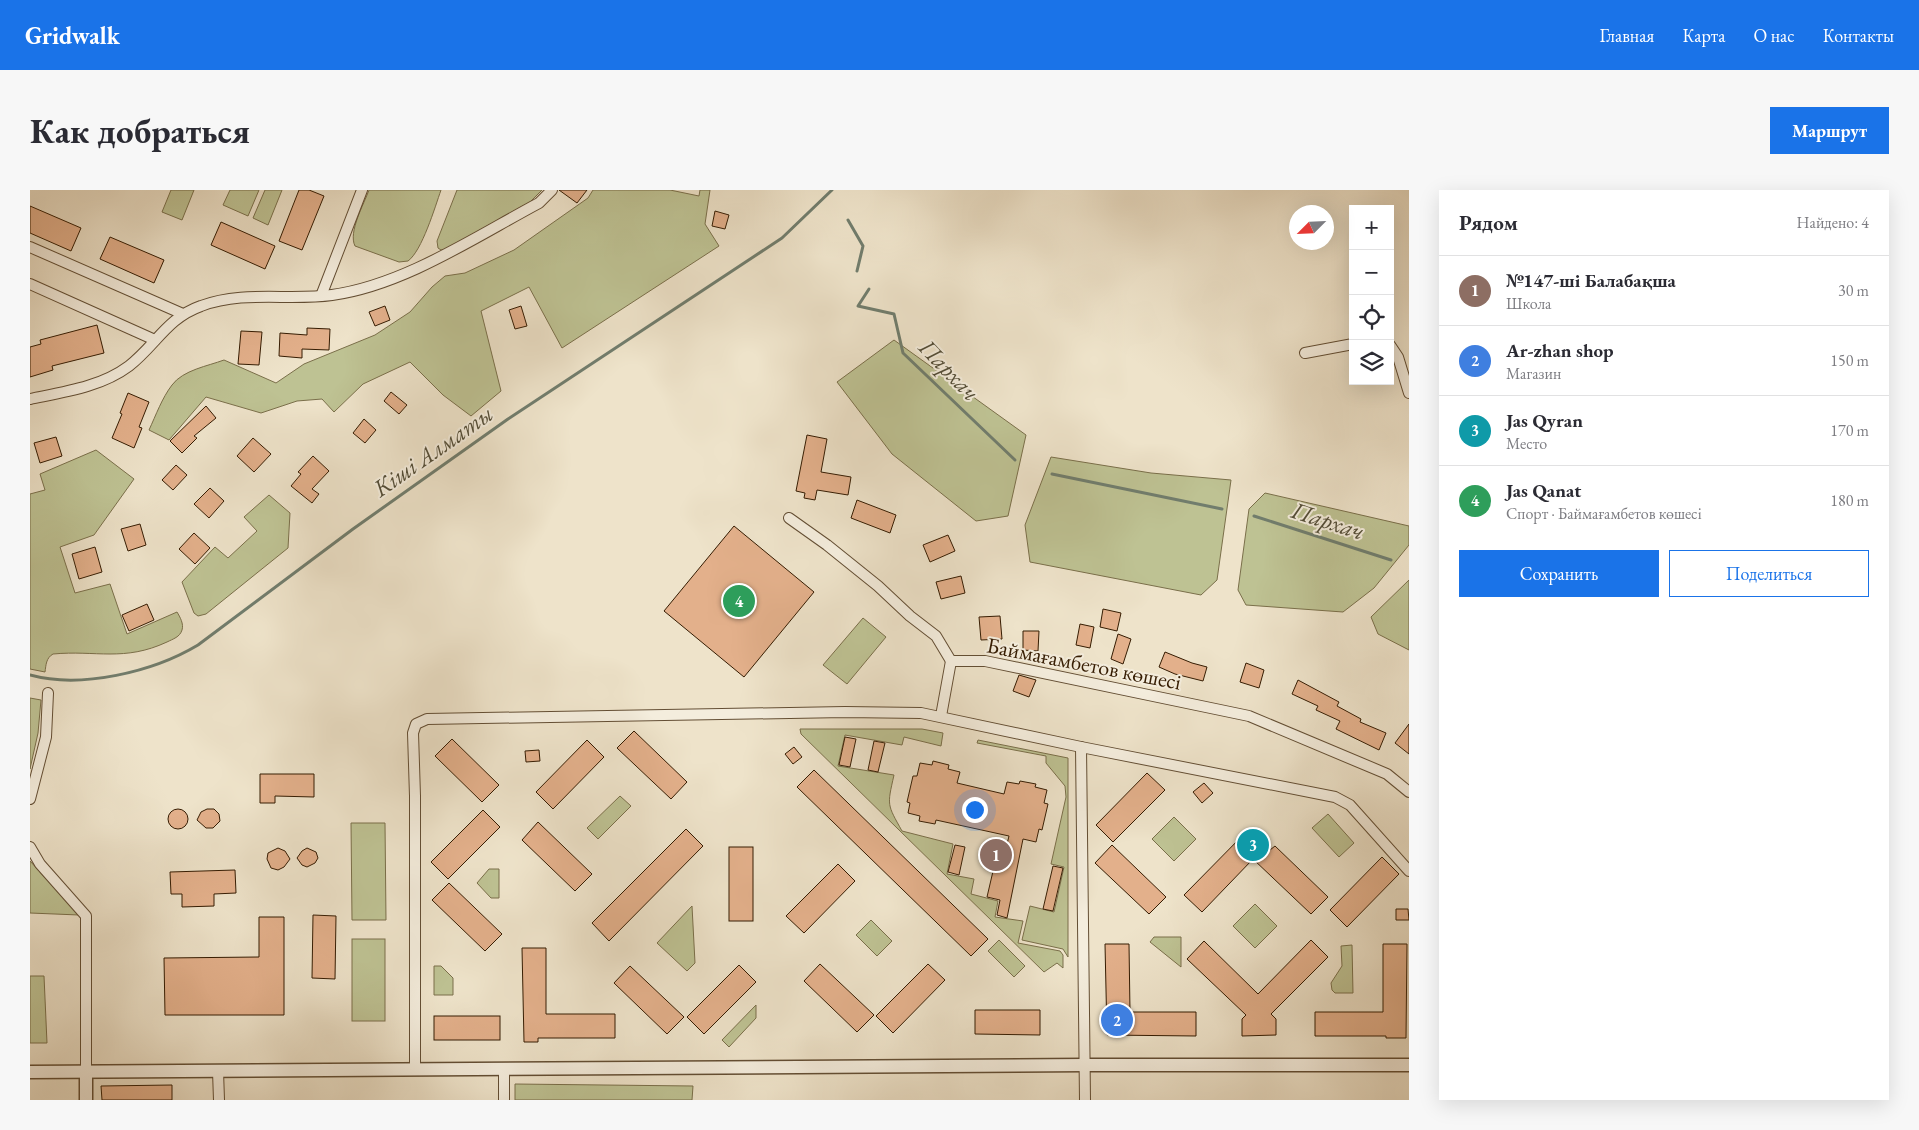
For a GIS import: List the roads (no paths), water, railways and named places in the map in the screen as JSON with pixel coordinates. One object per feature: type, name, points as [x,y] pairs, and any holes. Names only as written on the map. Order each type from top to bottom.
[{"type":"street","points":[[321,296],[362,190]]},
{"type":"street","points":[[30,399],[92,385],[105,380],[129,366],[172,322],[183,314],[210,303],[238,298],[321,296],[354,290],[403,274],[538,203],[552,190]]},
{"type":"street","points":[[30,247],[183,314]]},
{"type":"street","points":[[30,284],[155,340]]},
{"type":"street","points":[[1305,353],[1349,345]]},
{"type":"street","points":[[1394,351],[1398,357],[1409,392]]},
{"type":"street","name":"Баймағамбетов көшесі","points":[[789,518],[835,551],[936,636],[951,661],[985,661],[1250,716],[1387,774],[1409,792]]},
{"type":"street","points":[[941,716],[951,661]]},
{"type":"street","points":[[30,799],[46,736],[48,693]]},
{"type":"street","points":[[415,1070],[415,796],[413,733],[416,724],[427,718],[845,712],[910,712],[941,716],[1081,747],[1335,797],[1350,805],[1409,871]]},
{"type":"street","points":[[1081,747],[1086,1100]]},
{"type":"street","points":[[30,848],[40,864],[86,916],[86,1100]]},
{"type":"street","points":[[30,1072],[1085,1065],[1409,1065]]},
{"type":"street","points":[[504,1068],[504,1100]]},
{"type":"street","points":[[218,1071],[218,1100]]},
{"type":"waterway","name":"Кіші Алматы","points":[[30,675],[50,679],[94,679],[139,670],[180,655],[198,645],[353,529],[508,419],[782,238],[832,190]]},
{"type":"waterway","name":"Пархач","points":[[848,220],[863,246],[857,271]]},
{"type":"waterway","name":"Пархач","points":[[869,289],[858,306],[894,314],[903,353],[1015,460]]},
{"type":"waterway","name":"Пархач","points":[[1052,474],[1222,509]]},
{"type":"waterway","name":"Пархач","points":[[1254,516],[1391,560]]},
{"type":"place","name":"Jas Qanat","points":[[739,601]]},
{"type":"place","name":"Jas Qyran","points":[[1253,845]]},
{"type":"place","name":"№147-ші Балабақша","points":[[996,855]]},
{"type":"place","name":"Ar-zhan shop","points":[[1117,1020]]}]
